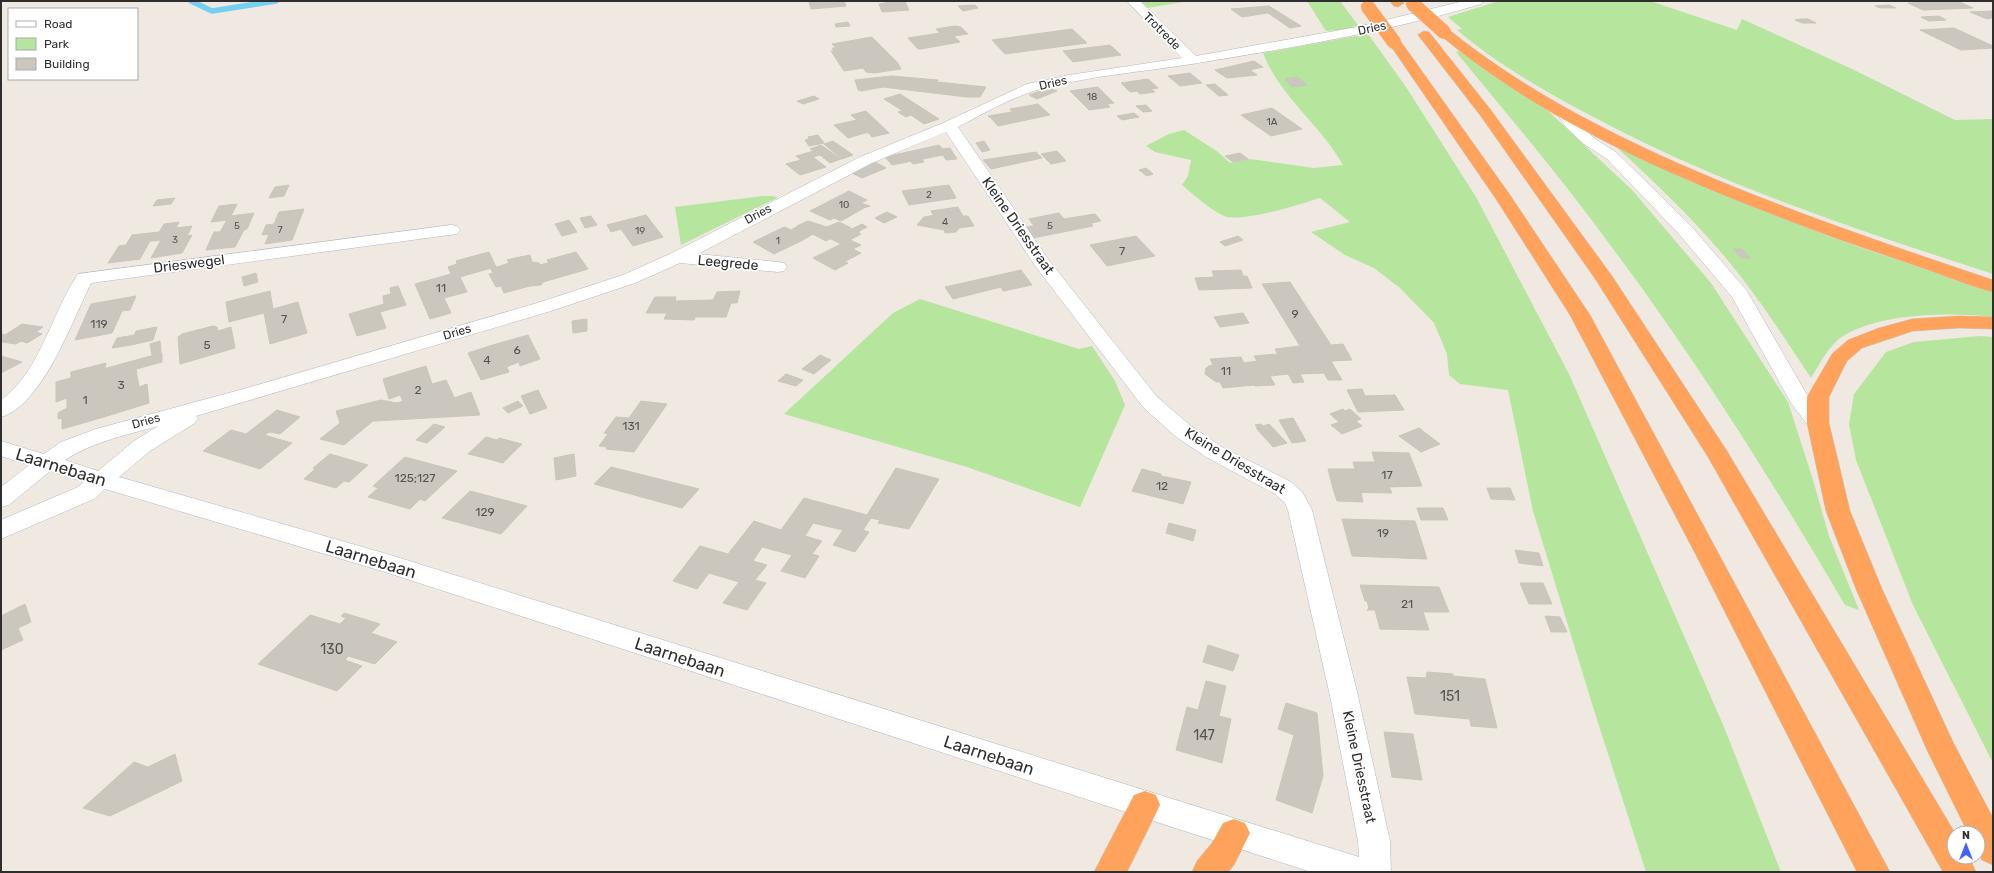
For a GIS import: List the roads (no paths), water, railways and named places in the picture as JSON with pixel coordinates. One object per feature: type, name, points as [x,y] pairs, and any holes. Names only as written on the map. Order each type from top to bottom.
[{"type":"highway","points":[[1404,2],[1434,34],[1485,112],[1605,280],[1719,456],[1960,872]]},
{"type":"highway","points":[[1404,2],[1434,34],[1479,60],[1521,89],[1564,114],[1700,179],[1770,208],[1857,241],[1993,286]]},
{"type":"highway","points":[[1365,4],[1394,42],[1504,199],[1580,315],[1705,548],[1874,872]]},
{"type":"highway","points":[[1993,323],[1958,322],[1912,325],[1886,332],[1855,344],[1839,358],[1818,397],[1818,423],[1838,511],[1869,589],[1942,750],[1993,850]]},
{"type":"highway","points":[[1110,872],[1145,805]]},
{"type":"highway","points":[[1208,872],[1223,854],[1234,832]]},
{"type":"street","name":"Trotrede","points":[[1133,1],[1176,45],[1193,60]]},
{"type":"street","name":"Dries","points":[[1,499],[46,462],[70,447],[97,436],[544,307],[629,279],[678,257],[798,193],[866,160],[928,135],[953,132],[1008,96],[1032,88],[1069,79],[1193,60],[1357,31],[1444,12],[1477,1]]},
{"type":"street","points":[[1564,114],[1571,124],[1589,142],[1612,156],[1685,230],[1740,295],[1798,398],[1818,423]]},
{"type":"street","name":"Kleine Driesstraat","points":[[953,132],[964,146],[1042,263],[1150,402],[1184,431],[1214,452],[1283,488],[1294,498],[1300,510],[1344,696],[1374,841],[1375,872]]},
{"type":"street","name":"Drieswegel","points":[[1,410],[17,399],[34,379],[84,278],[451,230]]},
{"type":"street","name":"Leegrede","points":[[678,257],[778,267]]},
{"type":"street","points":[[1,530],[86,493],[142,446],[164,430],[208,405]]},
{"type":"street","name":"Laarnebaan","points":[[1,448],[103,480],[395,565],[1358,872]]},
{"type":"waterway","points":[[191,1],[212,11],[276,1]]}]
